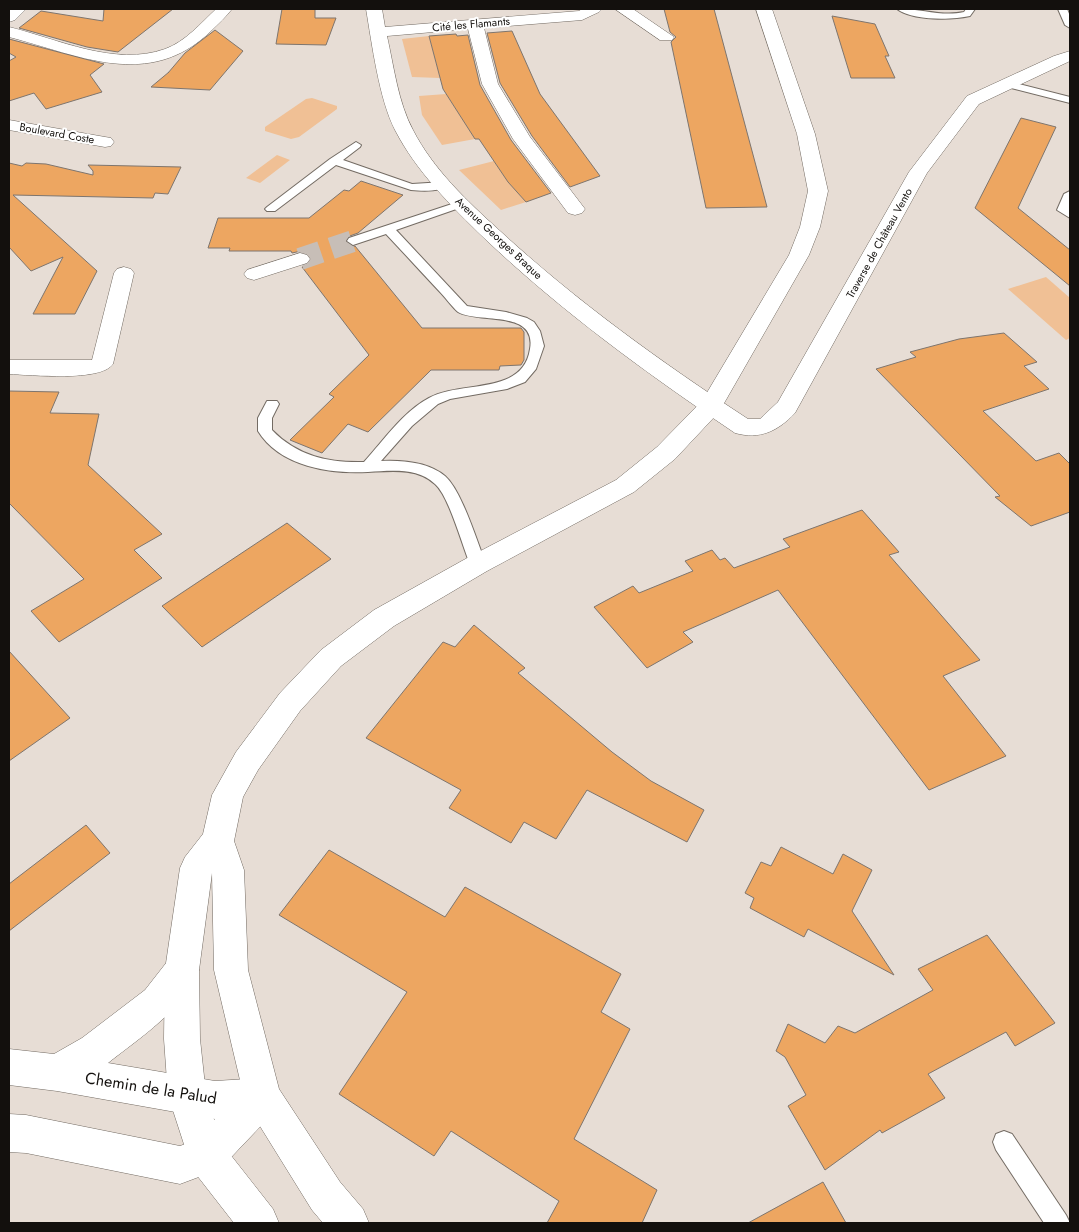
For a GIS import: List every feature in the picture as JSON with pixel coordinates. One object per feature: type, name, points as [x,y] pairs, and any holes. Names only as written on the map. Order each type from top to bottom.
[{"type":"street","points":[[9,17],[18,9]]},
{"type":"street","points":[[9,32],[99,58],[126,61],[174,52],[197,36],[224,9]]},
{"type":"street","name":"Avenue Georges Braque","points":[[374,9],[396,115],[426,163],[444,185],[498,240],[617,340],[711,406]]},
{"type":"street","name":"Cité les Flamants","points":[[378,32],[582,15],[594,9]]},
{"type":"street","points":[[623,9],[666,37]]},
{"type":"street","points":[[259,1223],[206,1155],[188,1095],[182,1039],[182,970],[196,868],[218,841],[228,795],[247,761],[290,702],[331,658],[384,618],[478,564],[625,486],[666,453],[711,406],[799,255],[810,227],[818,191],[806,134],[764,9]]},
{"type":"street","points":[[475,24],[490,84],[522,139],[575,209]]},
{"type":"street","name":"Traverse de Château Vento","points":[[711,406],[743,427],[760,428],[774,422],[787,407],[918,172],[973,100],[1067,59]]},
{"type":"street","name":"Boulevard Coste","points":[[9,125],[105,142]]},
{"type":"street","points":[[254,274],[300,259]]},
{"type":"street","points":[[9,367],[91,368],[102,364],[124,273]]},
{"type":"street","points":[[218,841],[228,870],[231,970],[263,1096],[326,1196],[349,1223]]},
{"type":"street","name":"Chemin de la Palud","points":[[57,1073],[95,1051],[157,1002],[182,970]]},
{"type":"street","name":"Chemin de la Palud","points":[[9,1067],[57,1073],[215,1100],[263,1096]]},
{"type":"street","points":[[9,1133],[26,1134],[180,1165],[206,1155],[263,1096]]},
{"type":"lane","points":[[902,9],[935,17],[955,17],[967,14],[970,9]]},
{"type":"lane","points":[[1062,9],[1070,25]]},
{"type":"lane","points":[[1007,84],[1070,100]]},
{"type":"lane","points":[[271,209],[356,145]]},
{"type":"lane","points":[[334,161],[411,188],[444,185]]},
{"type":"lane","points":[[1070,194],[1063,210],[1070,215]]},
{"type":"lane","points":[[352,241],[461,204]]},
{"type":"lane","points":[[368,466],[420,411],[434,400],[466,391],[501,388],[514,382],[535,361],[538,345],[537,336],[528,325],[514,318],[497,314],[476,314],[463,309],[388,229]]},
{"type":"lane","points":[[272,404],[265,418],[265,431],[276,444],[303,458],[327,466],[388,465],[409,467],[428,472],[441,481],[449,494],[478,564]]},
{"type":"lane","points":[[1004,1142],[1058,1223]]},
{"type":"shaded area","points":[[429,36],[440,78],[412,77],[402,39]]},
{"type":"shaded area","points":[[446,94],[475,139],[442,145],[422,115],[419,96]]},
{"type":"shaded area","points":[[312,98],[337,106],[337,109],[299,137],[291,139],[265,131],[265,127],[306,99]]},
{"type":"shaded area","points":[[277,155],[290,160],[260,183],[246,178]]},
{"type":"shaded area","points":[[494,161],[508,182],[526,202],[501,210],[459,170]]},
{"type":"shaded area","points":[[1046,277],[1070,298],[1070,338],[1066,340],[1008,289]]},
{"type":"building","points":[[104,9],[173,9],[118,52],[87,47],[19,28],[41,11],[103,21]]},
{"type":"building","points":[[282,9],[315,9],[315,18],[336,18],[326,45],[276,44]]},
{"type":"building","points":[[664,9],[714,9],[767,207],[706,208],[671,42],[676,37],[670,32]]},
{"type":"building","points":[[832,16],[875,24],[889,56],[885,56],[895,78],[851,78]]},
{"type":"building","points":[[215,30],[243,51],[210,90],[151,87],[185,53]]},
{"type":"building","points":[[512,31],[540,94],[600,176],[570,187],[532,136],[500,83],[487,33]]},
{"type":"building","points":[[456,34],[457,36],[468,35],[480,85],[511,140],[551,193],[526,202],[508,182],[479,139],[475,139],[443,89],[429,36]]},
{"type":"building","points":[[9,39],[104,64],[90,75],[102,92],[46,109],[34,93],[9,101],[9,61],[16,57],[9,53]]},
{"type":"building","points":[[1021,118],[1056,127],[1018,208],[1070,250],[1070,286],[975,208]]},
{"type":"building","points":[[9,163],[22,166],[26,163],[46,164],[93,175],[93,171],[88,165],[181,167],[168,194],[155,193],[153,198],[13,195],[97,271],[75,314],[33,314],[63,257],[31,271],[9,247]]},
{"type":"building","points":[[361,181],[403,195],[358,233],[347,237],[345,241],[352,247],[355,246],[422,328],[521,328],[524,332],[524,360],[521,365],[500,366],[499,370],[431,370],[368,432],[348,424],[322,453],[290,440],[334,397],[329,394],[369,355],[302,267],[308,265],[312,260],[308,253],[301,251],[292,253],[291,251],[229,251],[230,248],[208,248],[218,218],[309,218],[344,190],[349,191]]},
{"type":"building","points":[[1004,333],[1037,362],[1024,366],[1049,389],[983,411],[1036,461],[1059,453],[1070,464],[1070,512],[1031,526],[995,497],[1000,496],[876,369],[916,357],[910,352],[959,339]]},
{"type":"building","points":[[9,391],[59,392],[50,413],[99,414],[88,465],[162,534],[134,550],[162,578],[59,642],[31,611],[84,579],[9,503]]},
{"type":"building","points":[[862,510],[899,552],[889,555],[980,660],[943,676],[1006,756],[929,790],[778,590],[683,632],[693,642],[647,668],[594,607],[633,586],[639,593],[693,571],[685,561],[712,550],[720,560],[725,558],[734,568],[790,547],[783,539]]},
{"type":"building","points":[[287,523],[331,559],[202,647],[162,606]]},
{"type":"building","points":[[474,625],[525,668],[518,673],[612,752],[651,781],[704,810],[687,842],[587,790],[556,839],[524,822],[511,843],[449,808],[461,790],[366,738],[443,642],[455,647]]},
{"type":"building","points":[[9,651],[70,718],[9,761]]},
{"type":"building","points":[[86,825],[110,853],[9,931],[9,884]]},
{"type":"building","points":[[781,847],[833,874],[843,854],[872,870],[852,911],[894,975],[808,929],[804,937],[750,908],[754,898],[745,893],[761,862],[771,866]]},
{"type":"building","points":[[329,850],[445,917],[465,887],[621,974],[601,1012],[630,1029],[574,1139],[657,1190],[642,1223],[547,1223],[559,1201],[451,1131],[434,1156],[339,1094],[407,992],[279,915]]},
{"type":"building","points":[[987,935],[1055,1023],[1015,1046],[1006,1032],[928,1074],[945,1098],[882,1133],[880,1130],[825,1170],[788,1106],[806,1095],[785,1057],[776,1051],[788,1024],[825,1043],[838,1026],[855,1033],[933,990],[918,969]]},
{"type":"building","points":[[823,1182],[846,1223],[748,1223]]},
{"type":"tunnel","points":[[300,259],[353,241]]}]
